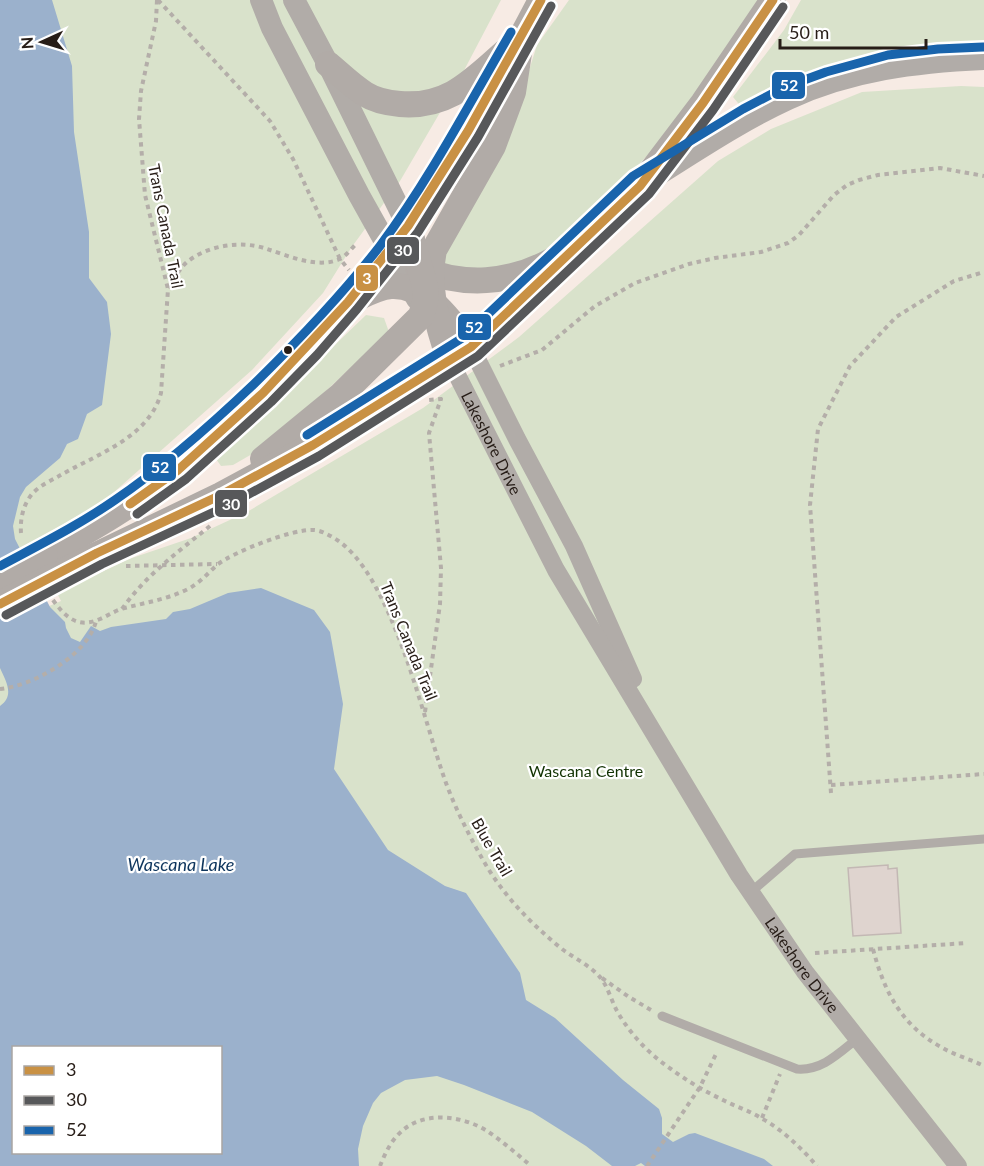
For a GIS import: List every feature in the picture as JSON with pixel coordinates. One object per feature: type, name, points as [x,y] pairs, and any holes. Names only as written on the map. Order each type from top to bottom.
[{"type":"main road","points":[[0,579],[51,577],[105,522],[178,470],[263,393],[308,347],[348,302],[408,226],[468,131],[541,0]]},
{"type":"main road","points":[[0,604],[97,553],[221,495],[312,446],[471,346],[640,186],[703,103],[773,0]]},
{"type":"main road","points":[[328,64],[365,94],[383,102],[417,105],[440,101],[471,82],[521,38]]},
{"type":"main road","points":[[221,495],[341,395],[418,321],[434,250],[493,146],[513,92],[521,38]]},
{"type":"main road","points":[[408,226],[425,291],[450,361]]},
{"type":"main road","points":[[348,302],[390,286],[425,291],[471,281],[518,276],[537,269],[573,249]]},
{"type":"main road","points":[[389,251],[471,346]]},
{"type":"street","points":[[261,0],[272,27],[389,251]]},
{"type":"street","points":[[294,0],[408,226]]},
{"type":"street","points":[[521,38],[552,0]]},
{"type":"street","points":[[640,186],[749,118],[790,98],[891,67],[939,61],[984,59]]},
{"type":"street","name":"Lakeshore Drive","points":[[471,346],[574,546],[665,752]]},
{"type":"street","name":"Lakeshore Drive","points":[[450,361],[556,570],[751,892],[793,955],[958,1166]]},
{"type":"lane","points":[[751,892],[795,854],[984,839]]},
{"type":"lane","points":[[662,1016],[784,1065],[809,1070],[822,1065],[858,1038]]},
{"type":"path","points":[[158,0],[270,121],[293,159],[340,259],[349,270]]},
{"type":"path","name":"Trans Canada Trail","points":[[21,533],[23,512],[33,493],[129,436],[155,409],[162,384],[168,289],[145,195],[139,119],[141,91],[156,21],[158,0]]},
{"type":"path","points":[[499,367],[542,350],[595,306],[635,284],[689,264],[761,252],[788,243],[799,235],[834,195],[847,185],[859,180],[878,175],[940,168],[984,176]]},
{"type":"path","points":[[168,289],[187,262],[207,250],[219,247],[248,245],[311,262],[340,259],[357,243]]},
{"type":"path","points":[[831,793],[810,505],[818,429],[850,366],[896,317],[954,280],[984,272]]},
{"type":"path","name":"Blue Trail","points":[[441,399],[429,433],[441,568],[440,604],[425,713],[456,809],[492,873],[522,914],[563,949],[601,977],[618,1013],[652,1055],[673,1071],[723,1101],[762,1118],[790,1138],[817,1166]]},
{"type":"path","points":[[1,689],[15,688],[55,668],[74,654],[84,644],[96,623],[122,609],[136,590],[160,566],[216,522]]},
{"type":"path","name":"Trans Canada Trail","points":[[122,609],[150,603],[188,589],[201,581],[218,564],[257,545],[295,532],[312,530],[323,532],[336,538],[361,561],[395,631],[425,713]]},
{"type":"path","points":[[97,553],[108,566],[218,564]]},
{"type":"path","points":[[51,577],[61,612],[72,621],[96,623]]},
{"type":"path","points":[[831,785],[984,774]]},
{"type":"path","points":[[793,955],[967,943]]},
{"type":"path","points":[[873,949],[880,977],[889,997],[918,1031],[943,1049],[984,1066]]},
{"type":"path","points":[[601,977],[662,1016]]},
{"type":"path","points":[[647,1166],[700,1087],[723,1040]]},
{"type":"path","points":[[762,1118],[784,1065]]},
{"type":"path","points":[[380,1166],[396,1137],[407,1128],[428,1118],[445,1117],[464,1120],[485,1130],[531,1166]]},
{"type":"green space","points":[[0,0],[501,0],[459,80],[400,181],[351,248],[323,293],[252,370],[104,501],[0,558]]},
{"type":"green space","points":[[569,0],[760,0],[727,52],[659,143],[583,224],[544,255],[510,273],[445,268],[444,248],[514,118],[537,45]]},
{"type":"green space","points":[[801,0],[984,0],[984,47],[933,47],[846,66],[771,94],[743,109],[733,97],[784,30]]},
{"type":"green space","name":"Wascana Centre","points":[[961,86],[984,87],[984,1166],[0,1166],[0,627],[61,601],[57,593],[129,559],[191,538],[247,512],[423,408],[519,337],[718,161],[771,129],[862,92]]},
{"type":"green space","points":[[366,315],[384,318],[389,332],[268,445],[233,465],[221,466],[216,459]]},
{"type":"water","name":"Wascana Lake","points":[[0,0],[52,0],[72,66],[74,132],[89,232],[89,278],[107,302],[111,334],[102,405],[87,414],[78,439],[67,444],[60,458],[26,487],[20,497],[13,526],[15,539],[50,607],[65,622],[71,638],[80,642],[91,626],[100,631],[111,627],[166,619],[173,612],[190,609],[228,593],[261,588],[314,610],[330,632],[343,704],[334,769],[388,850],[445,886],[466,893],[520,973],[526,1000],[555,1018],[623,1080],[659,1109],[662,1118],[662,1134],[673,1142],[695,1133],[764,1159],[773,1166],[645,1166],[641,1163],[635,1166],[612,1166],[586,1146],[532,1112],[437,1076],[405,1080],[381,1093],[373,1103],[363,1126],[358,1149],[359,1166],[0,1166],[0,706],[7,698],[7,683],[0,668]]},
{"type":"building","points":[[888,865],[888,869],[897,868],[901,933],[853,936],[848,868]]},
{"type":"transit line","name":"3","points":[[130,504],[178,470],[263,393],[348,302],[408,226],[468,131],[541,0]]},
{"type":"transit line","name":"3","points":[[0,604],[97,553],[221,495],[313,445],[471,347],[640,186],[703,103],[773,0]]},
{"type":"transit line","name":"30","points":[[137,514],[186,479],[271,402],[317,355],[357,309],[418,232],[478,137],[551,6]]},
{"type":"transit line","name":"30","points":[[6,615],[102,564],[227,506],[319,456],[478,356],[649,194],[713,110],[783,7]]},
{"type":"transit line","name":"52","points":[[0,566],[87,518],[152,473],[221,415],[304,334],[366,264],[398,221],[448,141],[511,32]]},
{"type":"transit line","name":"52","points":[[307,435],[464,337],[633,176],[743,109],[785,87],[826,72],[888,55],[983,47]]}]
